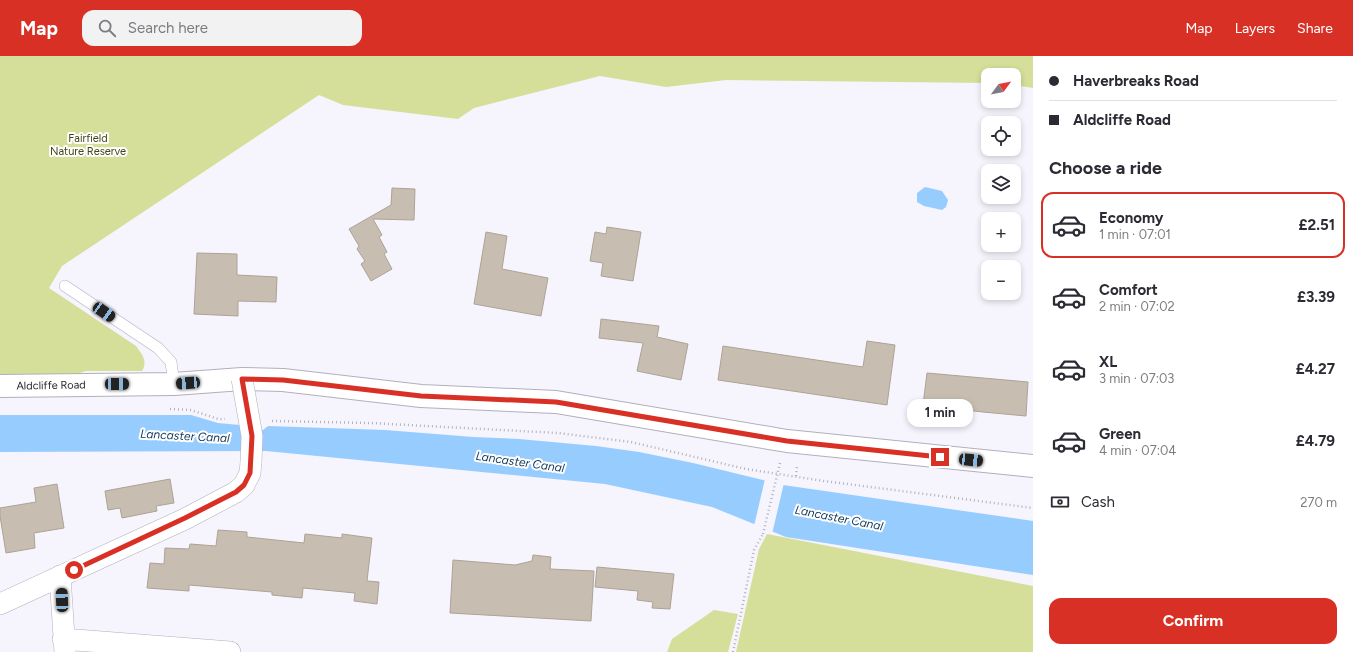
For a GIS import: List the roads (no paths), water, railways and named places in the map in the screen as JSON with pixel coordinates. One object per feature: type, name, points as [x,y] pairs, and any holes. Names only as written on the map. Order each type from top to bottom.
[{"type":"street","name":"Aldcliffe Road","points":[[0,386],[174,384],[242,379],[283,380],[421,396],[556,402],[787,441],[1033,466]]},
{"type":"street","points":[[0,604],[185,518],[236,492],[244,485],[250,473],[252,436],[242,379]]},
{"type":"street","points":[[60,576],[64,645],[230,652]]},
{"type":"lane","points":[[65,286],[158,348],[171,362],[174,384]]},
{"type":"water","points":[[925,187],[942,191],[948,200],[946,207],[942,210],[924,206],[917,202],[917,193]]},
{"type":"water","name":"Lancaster Canal","points":[[0,415],[191,415],[218,423],[240,425],[245,430],[263,430],[268,426],[385,430],[519,439],[596,446],[639,452],[693,463],[783,485],[1033,521],[1033,575],[786,537],[712,507],[605,484],[266,451],[0,452]]},
{"type":"park label","name":"Fairfield Nature Reserve","points":[[88,144]]}]
